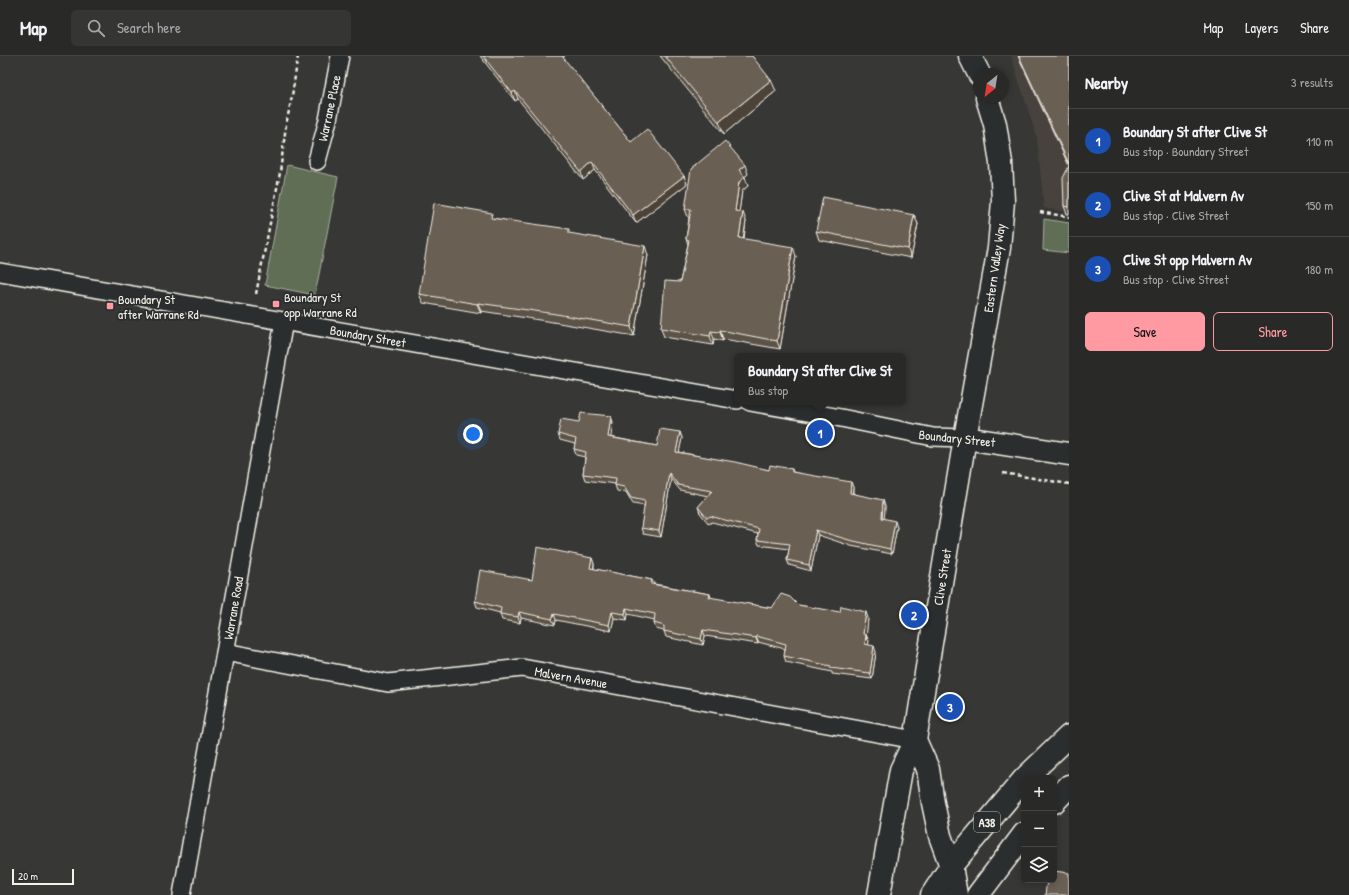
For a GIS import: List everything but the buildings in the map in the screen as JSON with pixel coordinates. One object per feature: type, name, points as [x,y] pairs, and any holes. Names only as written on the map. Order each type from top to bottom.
[{"type":"main road","points":[[970,56],[976,68]]},
{"type":"main road","name":"Eastern Valley Way","points":[[965,438],[1000,248],[1002,209],[1001,163],[995,124],[990,104]]},
{"type":"main road","name":"Boundary Street","points":[[965,438],[1069,454]]},
{"type":"main road","name":"Clive Street","points":[[879,895],[901,770],[915,740],[965,438]]},
{"type":"main road","name":"A38","points":[[1029,775],[1069,736]]},
{"type":"main road","points":[[915,740],[928,769],[940,836],[951,866],[956,895]]},
{"type":"main road","name":"A38","points":[[932,895],[951,866],[1021,784]]},
{"type":"main road","points":[[978,895],[1021,838]]},
{"type":"street","name":"Warrane Place","points":[[317,161],[328,120],[340,56]]},
{"type":"street","name":"Boundary Street","points":[[0,272],[734,399]]},
{"type":"street","name":"Warrane Road","points":[[182,895],[284,321]]},
{"type":"street","name":"Boundary Street","points":[[767,405],[841,418],[933,437],[965,438]]},
{"type":"street","name":"Malvern Avenue","points":[[225,652],[388,683],[522,668],[915,740]]},
{"type":"path","points":[[256,294],[280,173],[286,125],[298,56]]},
{"type":"path","points":[[1040,212],[1069,217]]},
{"type":"path","points":[[1003,473],[1069,484]]},
{"type":"shaded area","points":[[1011,56],[1069,56],[1069,212],[1044,208],[1037,138]]},
{"type":"green space","points":[[287,165],[338,177],[315,295],[265,285]]},
{"type":"green space","points":[[1044,219],[1069,223],[1069,253],[1043,250]]},
{"type":"place","name":"Boundary St opp Warrane Rd","points":[[276,304]]},
{"type":"place","name":"Boundary St after Warrane Rd","points":[[110,306]]},
{"type":"place","name":"Boundary St after Clive St","points":[[820,433]]},
{"type":"place","name":"Clive St at Malvern Av","points":[[914,615]]},
{"type":"place","name":"Clive St opp Malvern Av","points":[[950,707]]}]
